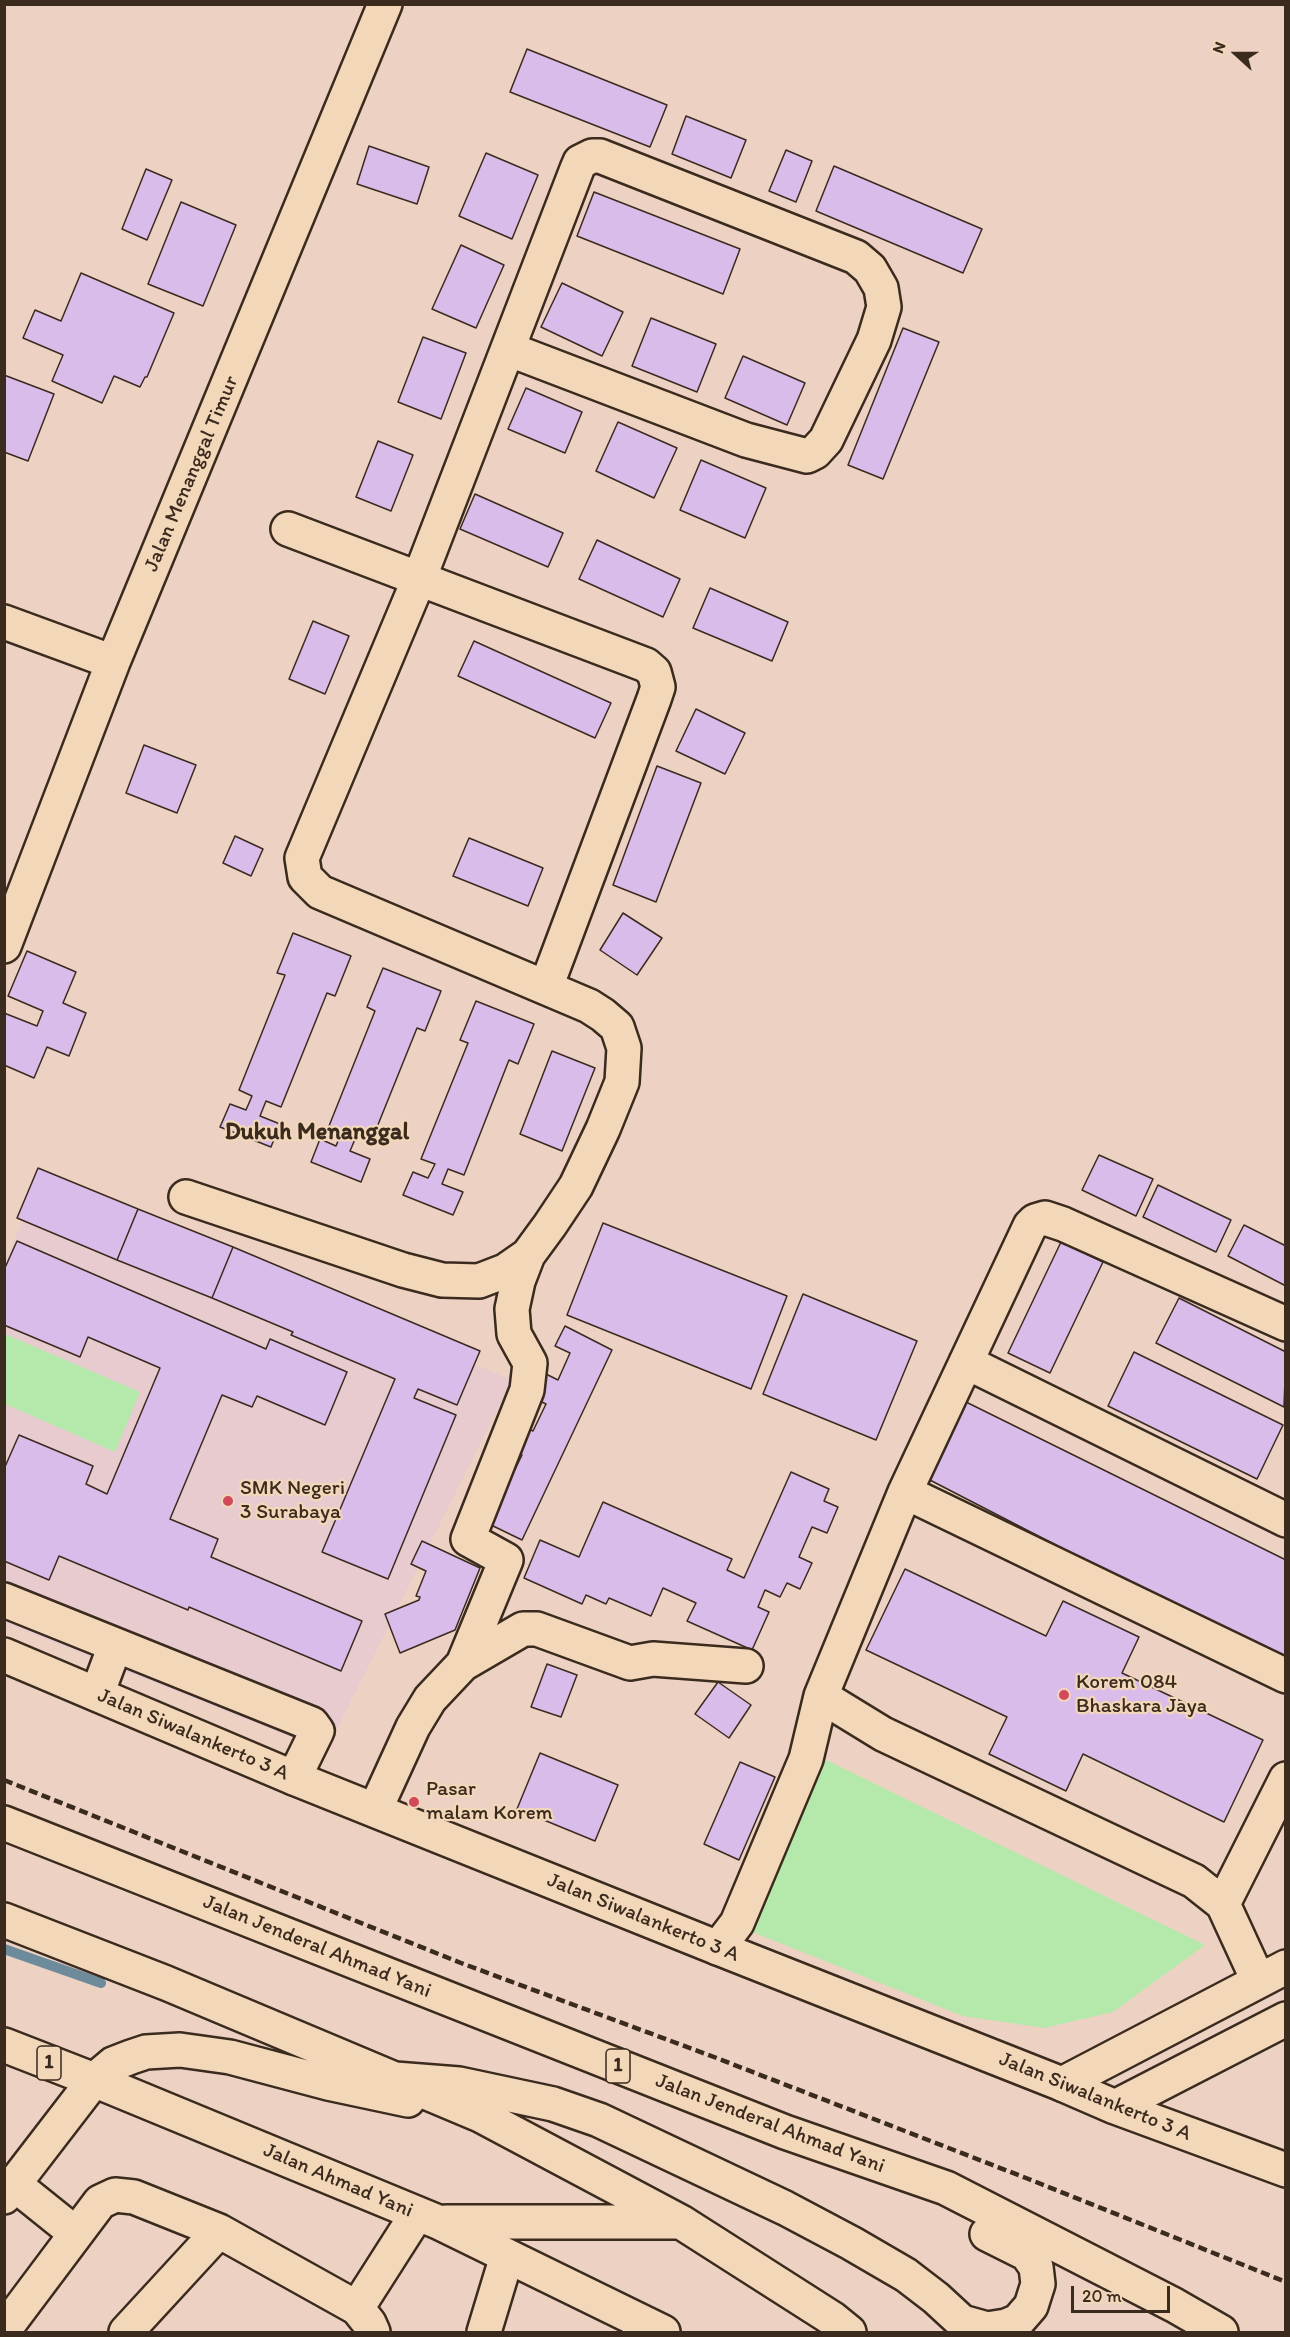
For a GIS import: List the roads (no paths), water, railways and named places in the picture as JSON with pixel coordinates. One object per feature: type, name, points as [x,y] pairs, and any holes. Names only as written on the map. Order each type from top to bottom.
[{"type":"main road","name":"Jalan Menanggal Timur","points":[[4,946],[113,662],[385,4]]},
{"type":"main road","points":[[463,1664],[506,1560],[468,1539],[527,1390],[530,1363],[514,1334],[512,1309],[518,1281],[528,1255],[576,1186],[603,1129],[622,1082],[624,1048],[617,1028],[589,1006],[320,892],[305,877],[302,858],[419,579],[577,169],[585,158],[600,156],[856,257],[870,269],[881,288],[884,307],[874,340],[826,440],[815,452],[807,456],[746,440],[508,350]]},
{"type":"main road","points":[[288,529],[646,666],[654,672],[658,687],[654,699],[546,987]]},
{"type":"main road","points":[[4,622],[113,662]]},
{"type":"main road","points":[[186,1197],[403,1270],[442,1280],[479,1281],[505,1271],[528,1255]]},
{"type":"main road","points":[[718,1948],[737,1923],[806,1760],[821,1696],[905,1492],[1030,1226],[1035,1221],[1044,1218],[1063,1224],[1286,1324]]},
{"type":"main road","points":[[966,1362],[1286,1520]]},
{"type":"main road","points":[[905,1492],[1286,1676]]},
{"type":"main road","points":[[4,1600],[312,1724],[317,1731],[294,1778]]},
{"type":"main road","points":[[375,1810],[413,1727],[430,1700],[463,1664],[523,1629],[537,1629],[630,1663],[653,1659],[746,1666]]},
{"type":"main road","points":[[97,1694],[115,1646]]},
{"type":"main road","name":"Jalan Siwalankerto 3 A","points":[[4,1655],[294,1778],[1115,2107],[1286,2170]]},
{"type":"main road","points":[[821,1696],[883,1734],[1194,1881],[1223,1904],[1272,1973],[1062,2084]]},
{"type":"main road","points":[[1223,1904],[1286,1779]]},
{"type":"main road","name":"Jalan Jenderal Ahmad Yani","points":[[4,1823],[785,2132],[946,2188],[1174,2304],[1221,2332]]},
{"type":"main road","points":[[4,1920],[166,1983],[480,2115],[681,2222],[833,2319],[849,2332]]},
{"type":"main road","points":[[1115,2107],[1286,2019]]},
{"type":"main road","name":"Jalan Ahmad Yani","points":[[4,2045],[427,2218],[663,2332]]},
{"type":"main road","points":[[75,2233],[9,2191],[93,2080],[112,2064],[146,2052],[180,2050],[230,2057],[378,2095],[480,2115]]},
{"type":"main road","points":[[395,2079],[459,2084],[553,2104],[599,2120],[785,2208],[851,2243],[906,2275],[962,2322],[987,2329],[1006,2326],[1018,2321],[1031,2306],[1038,2284],[1036,2267],[1027,2254],[785,2132]]},
{"type":"main road","points":[[4,2330],[100,2202],[115,2195],[134,2197],[219,2231],[365,2320],[427,2218],[681,2222]]},
{"type":"main road","points":[[126,2332],[219,2231]]},
{"type":"main road","points":[[484,2332],[507,2256]]},
{"type":"waterway","points":[[4,1949],[101,1983]]},
{"type":"railway","points":[[4,1780],[461,1963],[714,2057],[1286,2282]]},
{"type":"place","name":"SMK Negeri 3 Surabaya","points":[[228,1501]]},
{"type":"place","name":"Korem 084 Bhaskara Jaya","points":[[1064,1695]]},
{"type":"place","name":"Pasar malam Korem","points":[[414,1802]]},
{"type":"district","name":"Dukuh Menanggal","points":[[317,1133]]}]
